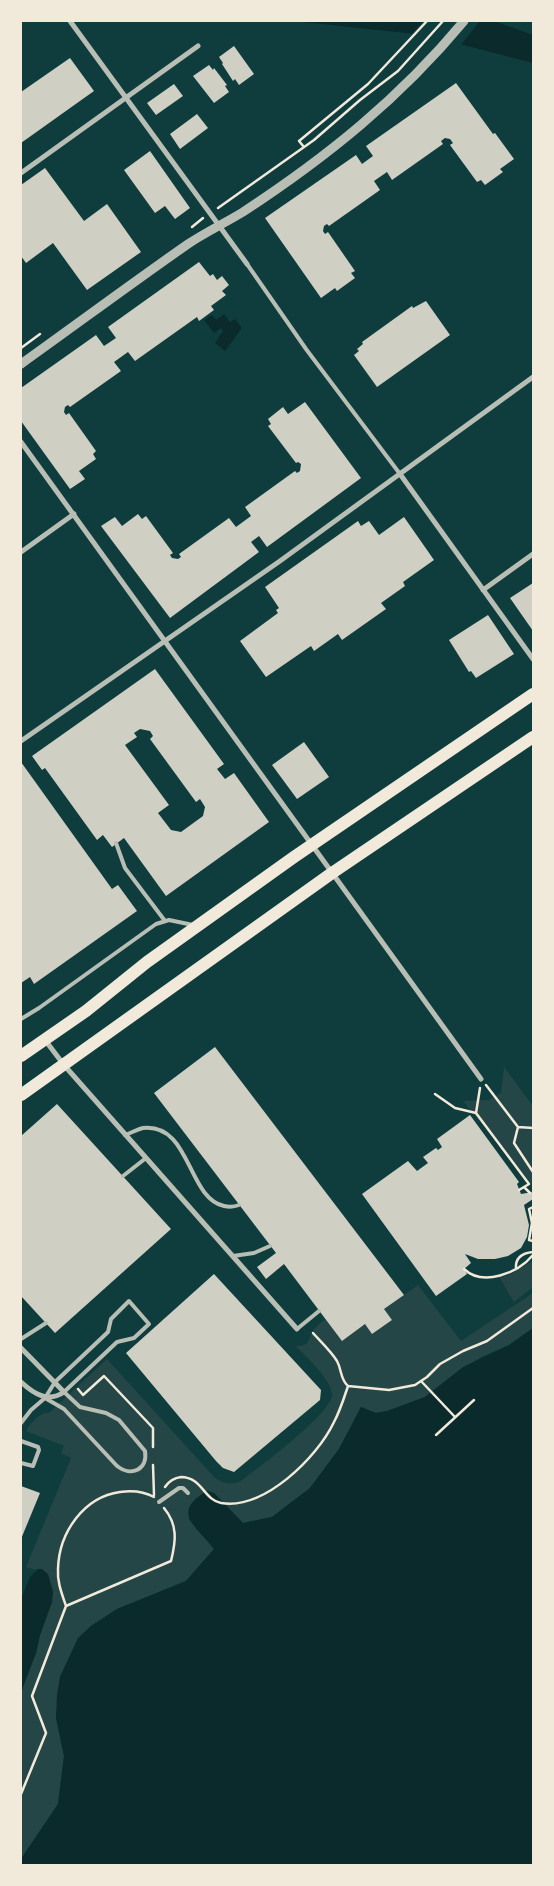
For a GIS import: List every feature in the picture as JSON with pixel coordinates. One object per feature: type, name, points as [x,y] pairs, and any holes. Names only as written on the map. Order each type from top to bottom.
[{"type":"main road","points":[[21,1056],[86,1012],[147,962],[312,844],[533,694]]},
{"type":"main road","points":[[21,1095],[332,873],[533,737]]},
{"type":"street","points":[[70,21],[247,264]]},
{"type":"street","points":[[21,364],[188,244],[244,212],[335,147],[398,94],[464,21]]},
{"type":"street","points":[[21,173],[198,46]]},
{"type":"street","points":[[21,741],[165,642],[533,377]]},
{"type":"street","points":[[21,442],[482,1079]]},
{"type":"street","points":[[400,474],[533,658]]},
{"type":"street","points":[[21,552],[74,514]]},
{"type":"street","points":[[483,590],[533,554]]},
{"type":"street","points":[[45,1040],[64,1065],[125,1135],[297,1329]]},
{"type":"street","points":[[21,1348],[64,1392],[45,1398],[21,1382]]},
{"type":"lane","points":[[247,264],[306,349],[400,474]]},
{"type":"lane","points":[[116,843],[124,868],[165,921]]},
{"type":"lane","points":[[21,1019],[156,924],[169,920],[198,926]]},
{"type":"lane","points":[[125,1135],[143,1128],[158,1129],[173,1140],[179,1148],[205,1195],[215,1204],[227,1207],[239,1205]]},
{"type":"lane","points":[[123,1176],[146,1158]]},
{"type":"lane","points":[[233,1256],[254,1253],[270,1246]]},
{"type":"lane","points":[[21,1423],[31,1410],[45,1398],[56,1382],[108,1332],[111,1319],[129,1301],[150,1324],[134,1338],[117,1342],[64,1392],[80,1407],[106,1413],[119,1420],[145,1451],[145,1459],[141,1467],[133,1472],[120,1469],[64,1409],[45,1398]]},
{"type":"lane","points":[[297,1329],[319,1311]]},
{"type":"lane","points":[[21,1339],[46,1323]]},
{"type":"lane","points":[[108,1332],[117,1342]]},
{"type":"lane","points":[[21,1441],[38,1447],[39,1450],[33,1466],[21,1463]]},
{"type":"lane","points":[[159,1502],[179,1488],[183,1488],[188,1493]]},
{"type":"path","points":[[304,147],[299,141],[356,95],[427,21]]},
{"type":"path","points":[[216,210],[304,147],[360,100],[398,72],[444,21]]},
{"type":"path","points":[[476,1113],[482,1079]]},
{"type":"path","points":[[482,1079],[518,1128]]},
{"type":"path","points":[[435,1094],[455,1108],[476,1113],[529,1184],[519,1190]]},
{"type":"path","points":[[518,1128],[533,1128]]},
{"type":"path","points":[[518,1128],[514,1144],[533,1172]]},
{"type":"path","points":[[524,1186],[530,1192]]},
{"type":"path","points":[[533,1207],[529,1208],[532,1223],[529,1240],[533,1241]]},
{"type":"path","points":[[464,1269],[472,1275],[484,1277],[501,1275],[516,1269],[526,1263],[533,1254],[526,1253],[520,1256],[516,1261],[516,1269]]},
{"type":"path","points":[[313,1333],[336,1358],[340,1366],[342,1382],[348,1386],[389,1390],[415,1385],[440,1364],[463,1351],[487,1341],[533,1308]]},
{"type":"path","points":[[421,1381],[455,1417]]},
{"type":"path","points":[[229,1504],[251,1501],[273,1490],[298,1470],[321,1443],[334,1423],[348,1386]]},
{"type":"path","points":[[436,1435],[474,1400]]},
{"type":"path","points":[[21,1794],[46,1733],[32,1696],[66,1606],[59,1585],[58,1568],[63,1542],[77,1516],[90,1502],[108,1494],[131,1490],[145,1492],[159,1502],[172,1518],[176,1533],[176,1544],[171,1561],[66,1606]]},
{"type":"shaded area","points":[[293,21],[494,21],[533,35],[533,63],[425,35]]},
{"type":"shaded area","points":[[224,314],[230,322],[235,319],[242,328],[225,351],[215,343],[223,331],[221,328],[214,333],[204,320],[212,315],[216,320]]},
{"type":"shaded area","points":[[504,1067],[533,1106],[533,1186],[463,1101],[489,1100],[501,1093]]},
{"type":"shaded area","points":[[531,1262],[533,1265],[533,1287],[514,1302],[499,1277],[509,1275]]},
{"type":"shaded area","points":[[418,1285],[461,1341],[533,1293],[533,1328],[509,1345],[481,1357],[425,1397],[387,1411],[375,1413],[361,1407],[339,1449],[310,1488],[272,1517],[243,1523],[214,1493],[188,1518],[214,1549],[186,1581],[117,1609],[91,1626],[78,1639],[60,1677],[56,1718],[64,1756],[58,1804],[21,1859],[21,1695],[52,1602],[38,1569],[26,1567],[71,1458],[61,1453],[64,1446],[26,1431],[39,1416],[50,1412],[107,1359],[215,1478],[221,1482],[228,1483],[241,1481],[308,1427],[329,1403],[332,1395],[328,1383],[318,1369],[296,1346],[306,1344],[315,1327],[326,1319],[365,1324],[372,1334],[392,1320],[384,1309]]},
{"type":"shaded area","points":[[533,1328],[533,1865],[21,1865],[21,1859],[58,1804],[64,1756],[56,1718],[57,1695],[60,1677],[78,1638],[91,1626],[117,1609],[186,1581],[214,1549],[190,1520],[188,1513],[190,1506],[196,1499],[207,1491],[214,1493],[243,1523],[272,1517],[310,1488],[339,1449],[361,1407],[376,1413],[387,1411],[425,1397],[463,1367],[509,1345]]},
{"type":"shaded area","points":[[38,1569],[42,1569],[48,1574],[53,1592],[52,1602],[21,1695],[21,1599],[30,1577]]},
{"type":"pier","points":[[423,21],[480,21],[460,46],[411,35]]},
{"type":"building","points":[[234,46],[254,74],[239,85],[235,79],[233,81],[219,57]]},
{"type":"building","points":[[70,58],[94,91],[21,143],[21,92]]},
{"type":"building","points":[[209,65],[213,70],[214,68],[227,85],[225,86],[229,92],[214,103],[193,76]]},
{"type":"building","points":[[456,83],[493,134],[495,133],[514,159],[500,169],[503,172],[485,185],[481,180],[477,182],[450,145],[453,143],[450,139],[445,138],[441,141],[443,144],[392,180],[387,172],[374,181],[380,190],[329,226],[327,224],[324,226],[323,231],[325,234],[328,232],[355,271],[351,273],[355,278],[337,291],[335,288],[321,298],[265,218],[356,155],[362,164],[373,156],[366,146]]},
{"type":"building","points":[[174,84],[183,96],[156,115],[147,103]]},
{"type":"building","points":[[197,114],[208,128],[180,149],[170,134]]},
{"type":"building","points":[[150,151],[190,208],[175,219],[165,206],[155,213],[124,170]]},
{"type":"building","points":[[45,168],[84,221],[107,204],[141,252],[87,290],[53,243],[26,263],[21,256],[21,185]]},
{"type":"building","points":[[199,262],[210,276],[213,274],[217,280],[222,276],[229,285],[222,291],[226,295],[211,306],[214,310],[199,321],[197,317],[135,361],[128,352],[114,362],[121,371],[70,407],[68,405],[65,407],[64,412],[66,415],[69,413],[96,451],[93,454],[96,459],[79,471],[85,479],[70,489],[21,421],[21,388],[96,335],[104,346],[116,338],[108,327]]},
{"type":"building","points":[[426,301],[450,335],[377,387],[354,355],[359,351],[357,349],[363,344],[362,342],[412,306],[413,308]]},
{"type":"building","points":[[305,402],[361,478],[267,547],[259,536],[251,542],[259,552],[170,618],[101,526],[115,517],[122,526],[138,514],[142,519],[146,516],[173,553],[170,555],[172,558],[178,559],[181,557],[179,554],[229,518],[236,527],[251,516],[245,507],[295,471],[297,473],[300,471],[301,464],[296,463],[268,426],[271,424],[268,419],[283,407],[288,414]]},
{"type":"building","points":[[404,517],[434,560],[403,582],[405,586],[381,603],[386,609],[342,640],[338,634],[314,651],[311,646],[266,677],[240,641],[278,613],[276,610],[279,608],[265,587],[358,521],[361,526],[369,521],[379,535]]},
{"type":"building","points":[[533,583],[533,631],[510,598]]},
{"type":"building","points":[[488,615],[514,654],[476,678],[471,671],[469,672],[449,640]]},
{"type":"building","points":[[155,669],[224,764],[217,769],[225,779],[234,773],[269,822],[166,896],[124,838],[112,847],[103,835],[97,840],[45,768],[42,770],[32,756]],"holes":[[[140,729],[150,731],[153,736],[150,739],[196,802],[200,799],[205,807],[203,816],[181,832],[171,830],[158,813],[169,805],[125,745],[137,737],[134,733]]]},
{"type":"building","points":[[304,742],[329,777],[297,799],[272,765]]},
{"type":"building","points":[[21,762],[112,889],[118,885],[137,911],[34,984],[30,977],[21,983]]},
{"type":"building","points":[[215,1047],[404,1295],[384,1309],[392,1320],[372,1334],[365,1324],[342,1341],[284,1264],[266,1279],[257,1267],[276,1253],[154,1093]]},
{"type":"building","points":[[57,1104],[171,1229],[55,1333],[21,1296],[21,1136]]},
{"type":"building","points":[[470,1115],[519,1182],[517,1184],[521,1194],[533,1192],[533,1199],[524,1205],[529,1225],[527,1237],[521,1248],[508,1256],[495,1259],[478,1259],[465,1254],[471,1263],[464,1269],[467,1274],[436,1296],[362,1194],[408,1161],[417,1171],[428,1163],[423,1157],[436,1148],[438,1150],[442,1147],[437,1139]]},
{"type":"building","points":[[214,1274],[321,1390],[320,1400],[234,1472],[223,1468],[216,1461],[126,1353]]},
{"type":"building","points":[[21,1486],[40,1493],[21,1539]]}]
